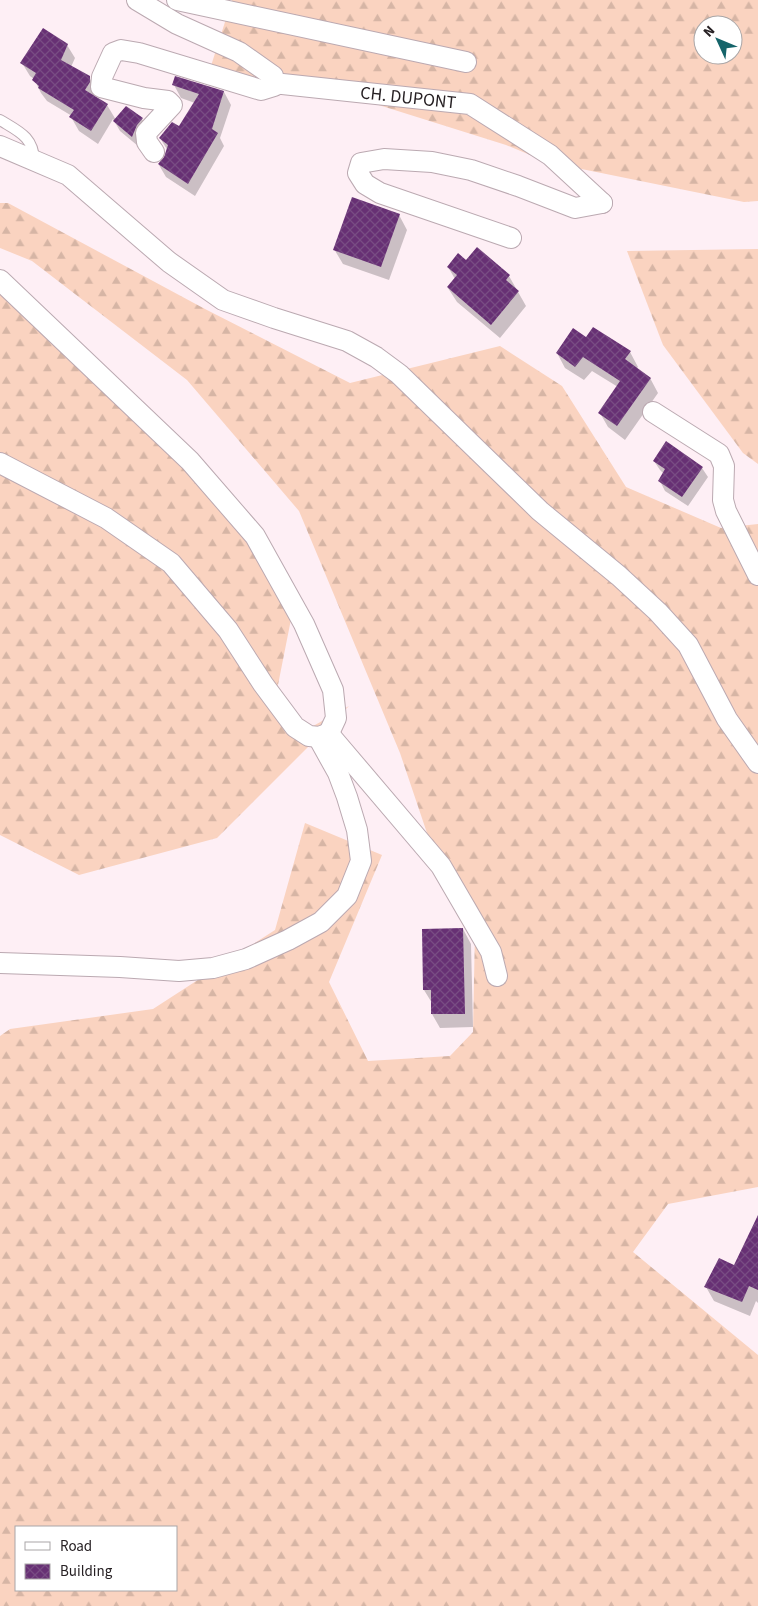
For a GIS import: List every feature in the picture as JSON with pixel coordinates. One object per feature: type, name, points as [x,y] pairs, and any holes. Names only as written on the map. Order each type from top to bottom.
[{"type":"street","points":[[137,0],[177,24],[239,52],[273,76],[273,83]]},
{"type":"street","points":[[177,0],[466,62]]},
{"type":"street","name":"CH. DUPONT","points":[[154,152],[147,142],[146,133],[172,105],[168,101],[144,98],[100,87],[102,77],[113,53],[121,50],[139,53],[261,90],[274,86],[273,83],[470,104],[550,156],[602,203],[575,208],[471,170],[432,162],[384,159],[361,162],[358,173],[365,184],[380,193],[511,238]]},
{"type":"street","points":[[0,146],[68,176],[169,262],[223,300],[347,341],[376,357],[399,374],[540,511],[619,576],[658,612],[682,638],[688,645],[727,719],[758,763]]},
{"type":"street","points":[[0,280],[190,461],[255,536],[304,624],[333,690],[336,718],[323,735],[309,736],[295,727],[263,684],[228,630],[171,563],[106,518],[0,463]]},
{"type":"street","points":[[653,412],[719,454],[724,466],[723,500],[758,576]]},
{"type":"street","points":[[0,963],[179,971],[213,968],[246,959],[288,940],[321,922],[347,896],[361,861],[357,830],[347,797],[323,735]]},
{"type":"street","points":[[323,735],[441,866],[491,952],[497,976]]},
{"type":"lane","points":[[0,120],[22,133],[30,142],[34,151],[34,161]]},
{"type":"green space","points":[[232,0],[758,0],[758,201],[744,202],[547,162],[506,145],[350,96],[210,69]]},
{"type":"green space","points":[[0,203],[8,203],[205,309],[350,383],[500,346],[562,386],[626,487],[721,528],[758,524],[758,1187],[668,1204],[633,1252],[758,1355],[758,1606],[0,1606],[0,1036],[10,1029],[153,1009],[275,930],[305,823],[382,855],[329,982],[368,1061],[450,1056],[473,1032],[475,930],[427,833],[400,753],[299,511],[187,380],[32,261],[0,248]]},
{"type":"green space","points":[[758,249],[758,464],[743,453],[663,345],[627,251]]},
{"type":"green space","points":[[0,284],[159,432],[296,594],[276,695],[306,730],[349,706],[217,838],[79,875],[0,835]]},
{"type":"building","points":[[43,28],[68,44],[61,60],[90,76],[90,82],[85,90],[108,104],[91,131],[69,117],[74,110],[38,88],[39,86],[32,80],[36,73],[20,63]]},
{"type":"building","points":[[175,76],[224,91],[212,129],[218,133],[188,184],[158,164],[164,157],[168,145],[159,138],[172,122],[179,126],[199,94],[172,85]]},
{"type":"building","points":[[126,106],[143,118],[137,125],[132,137],[113,121]]},
{"type":"building","points":[[352,197],[400,214],[381,267],[333,250]]},
{"type":"building","points":[[477,247],[510,275],[506,280],[519,291],[491,325],[447,287],[457,275],[447,267],[458,253],[466,260]]},
{"type":"building","points":[[593,327],[631,351],[625,359],[651,378],[617,426],[598,413],[620,381],[583,357],[575,367],[556,353],[573,328],[586,337]]},
{"type":"building","points":[[666,441],[703,467],[682,497],[658,481],[665,469],[653,461]]},
{"type":"building","points":[[463,928],[465,1014],[431,1014],[431,990],[423,990],[422,929]]},
{"type":"building","points":[[758,1215],[758,1290],[749,1286],[742,1302],[704,1287],[719,1258],[734,1265]]}]
